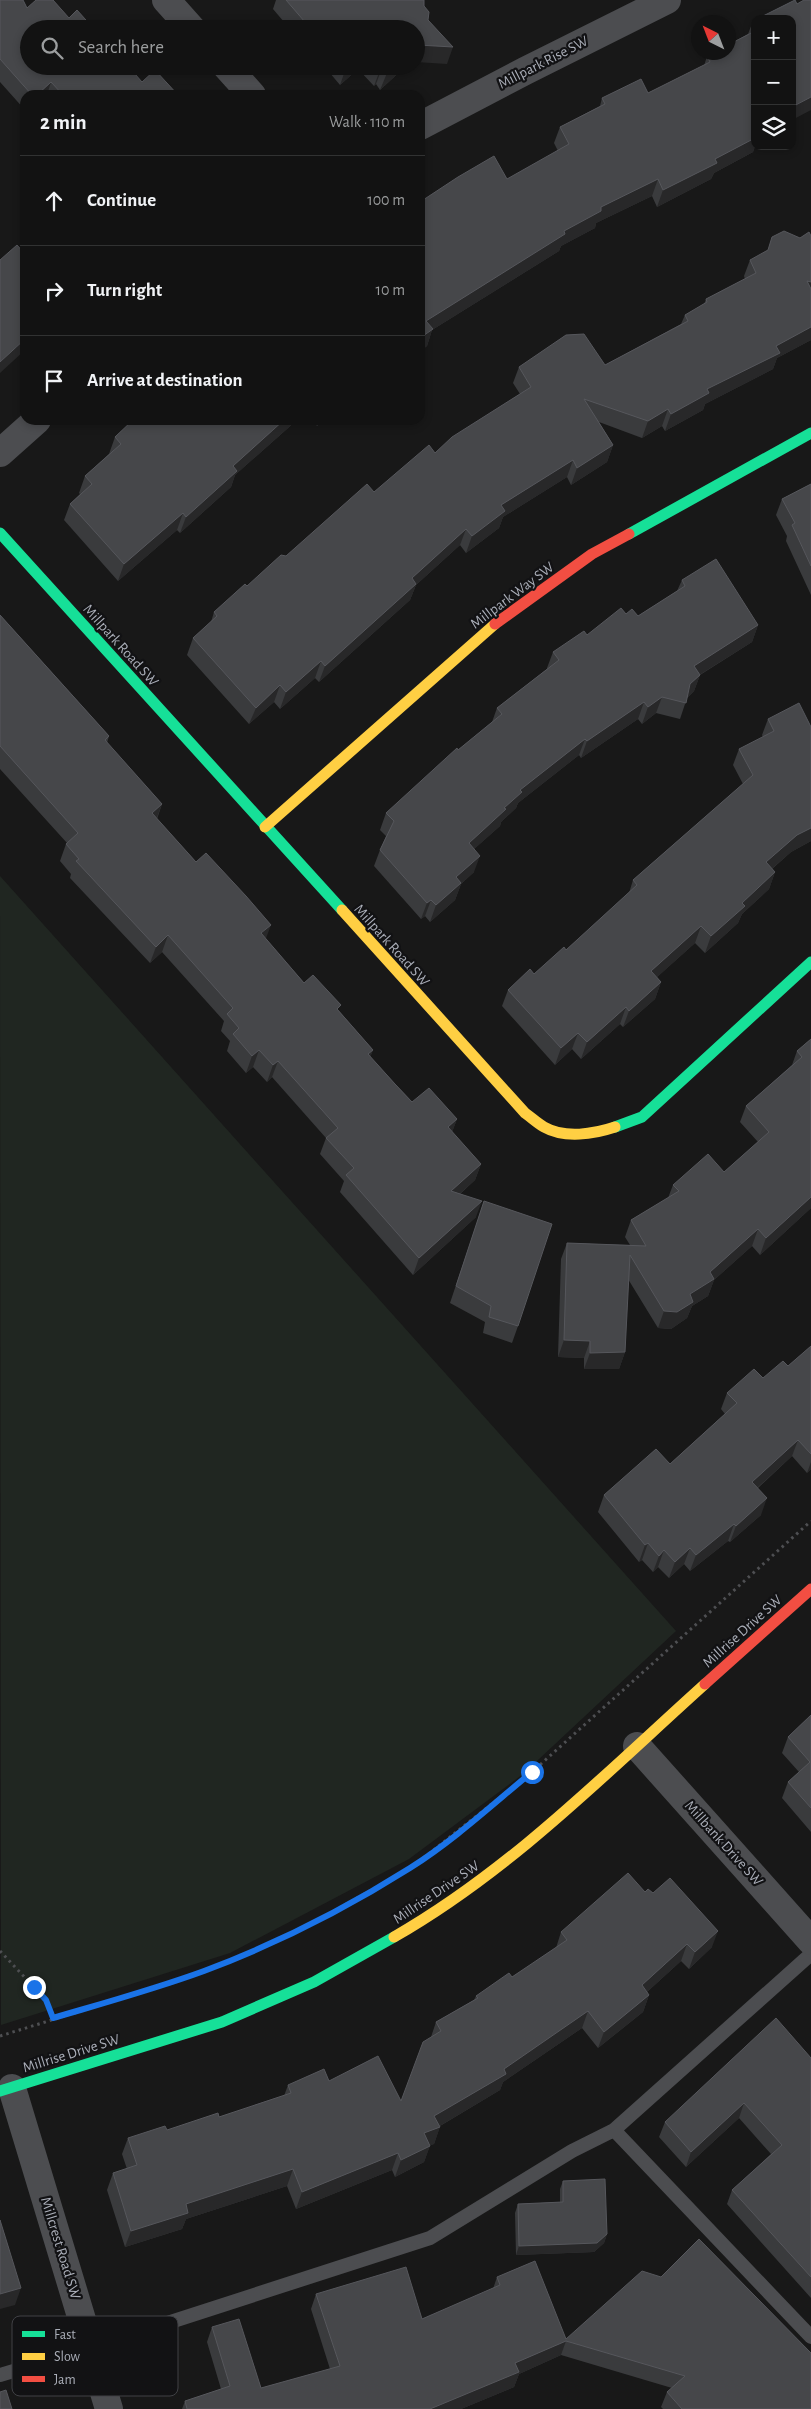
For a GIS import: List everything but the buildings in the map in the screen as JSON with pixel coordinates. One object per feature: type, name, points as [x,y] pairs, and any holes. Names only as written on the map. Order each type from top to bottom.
[{"type":"street","points":[[166,0],[184,20]]},
{"type":"street","name":"Millpark Rise SW","points":[[425,123],[524,71],[667,0]]},
{"type":"street","points":[[234,75],[248,90]]},
{"type":"street","points":[[0,453],[31,425]]},
{"type":"street","name":"Millpark Way SW","points":[[265,827],[492,626],[592,554],[811,433]]},
{"type":"street","name":"Millpark Road SW","points":[[0,533],[525,1113],[549,1130],[575,1134],[611,1130],[642,1117],[811,962]]},
{"type":"street","name":"Millrise Drive SW","points":[[6,2090],[222,2022],[314,1982],[367,1953],[476,1885],[537,1835],[811,1589]]},
{"type":"street","name":"Millbank Drive SW","points":[[637,1746],[811,1941]]},
{"type":"street","name":"Millcrest Road SW","points":[[6,2090],[80,2316]]},
{"type":"street","name":"Millcrest Road SW","points":[[106,2396],[110,2409]]},
{"type":"lane","points":[[178,2320],[430,2238],[572,2152],[614,2130],[811,1954]]},
{"type":"lane","points":[[614,2130],[811,2337]]},
{"type":"lane","points":[[0,2375],[12,2371]]},
{"type":"path","points":[[0,2036],[53,2018],[139,1993],[203,1971],[258,1949],[314,1923],[412,1867],[532,1772],[811,1521]]},
{"type":"path","points":[[0,1951],[46,2000],[53,2018]]},
{"type":"shaded area","points":[[0,876],[676,1631],[523,1774],[409,1859],[230,1953],[1,2025]]},
{"type":"traffic: fast","points":[[629,534],[811,433]]},
{"type":"traffic: fast","points":[[0,533],[342,910]]},
{"type":"traffic: fast","points":[[615,1127],[642,1117],[811,962]]},
{"type":"traffic: fast","points":[[0,2091],[222,2022],[314,1982],[394,1937]]},
{"type":"traffic: slow","points":[[265,827],[495,624]]},
{"type":"traffic: slow","points":[[342,910],[525,1113],[544,1127],[561,1133],[580,1134],[598,1132],[615,1127]]},
{"type":"traffic: slow","points":[[394,1937],[437,1911],[518,1851],[705,1684]]},
{"type":"traffic: jam","points":[[495,624],[592,554],[629,534]]},
{"type":"traffic: jam","points":[[705,1684],[811,1589]]},
{"type":"route","points":[[34,1987],[46,2000],[53,2018],[139,1993],[203,1971],[258,1949],[314,1923],[412,1867],[532,1772]]}]
